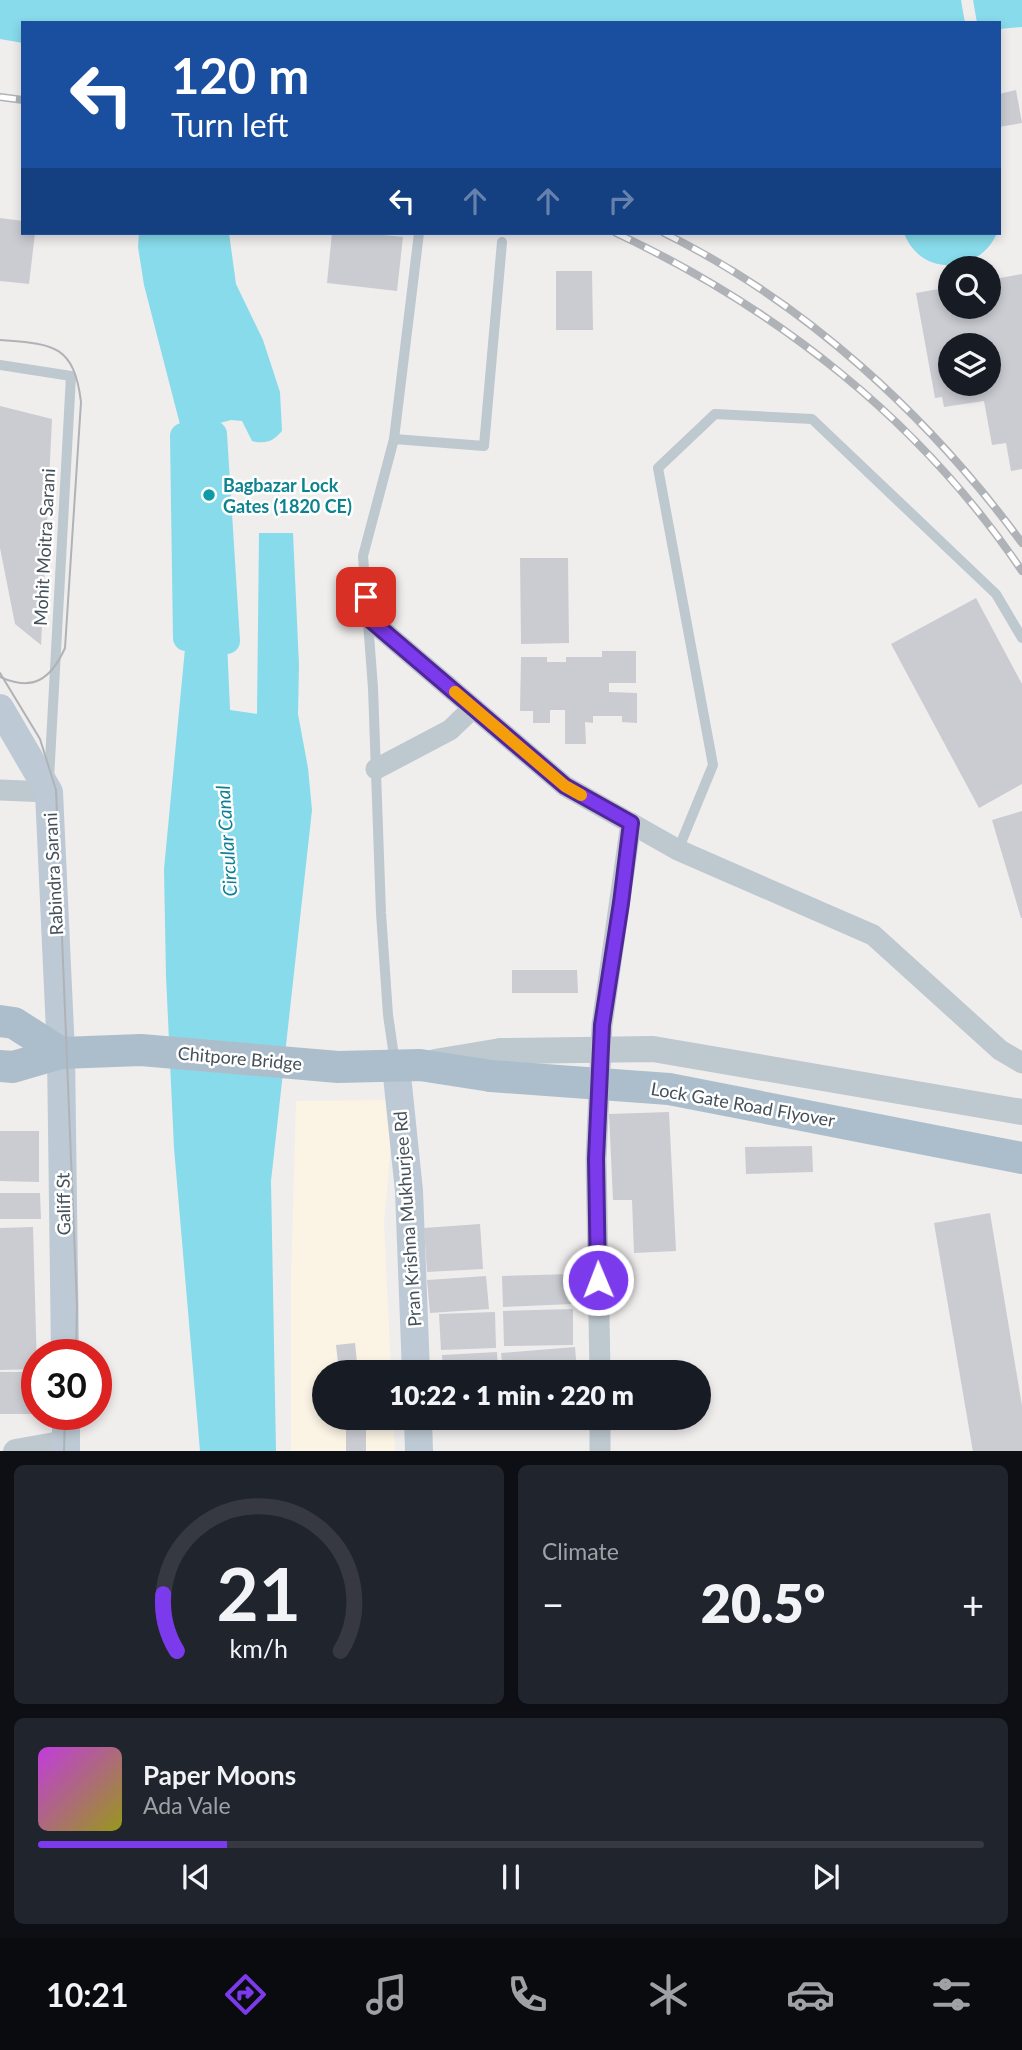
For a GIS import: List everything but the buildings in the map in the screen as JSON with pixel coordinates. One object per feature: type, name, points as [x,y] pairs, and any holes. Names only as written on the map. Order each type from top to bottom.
[{"type":"main road","name":"Rabindra Sarani","points":[[0,708],[49,792],[61,1053]]},
{"type":"main road","points":[[0,1021],[14,1023],[61,1053]]},
{"type":"main road","name":"Chitpore Bridge","points":[[0,1066],[13,1067],[61,1053],[141,1050],[338,1067],[408,1066]]},
{"type":"main road","name":"Galiff St","points":[[61,1053],[65,1339]]},
{"type":"main road","name":"Lock Gate Road Flyover","points":[[408,1066],[496,1063],[669,1089],[921,1136],[1022,1158]]},
{"type":"main road","name":"Pran Krishna Mukhurjee Rd","points":[[408,1066],[409,1191],[416,1360]]},
{"type":"main road","points":[[418,1430],[419,1451]]},
{"type":"street","points":[[368,618],[565,786],[678,850],[873,935],[1000,1050],[1022,1063]]},
{"type":"street","points":[[376,769],[450,730],[473,708]]},
{"type":"street","points":[[0,790],[49,792]]},
{"type":"street","points":[[600,1360],[596,1159],[602,1025],[631,823]]},
{"type":"street","points":[[496,1063],[653,1049],[1022,1112]]},
{"type":"street","points":[[600,1430],[600,1451]]},
{"type":"street","points":[[16,1451],[66,1447]]},
{"type":"lane","points":[[408,1066],[386,989],[363,556],[394,439],[419,235]]},
{"type":"lane","points":[[394,439],[484,446],[502,242]]},
{"type":"lane","name":"Mohit Moitra Sarani","points":[[0,365],[71,376],[49,792]]},
{"type":"lane","points":[[678,850],[713,765],[659,468],[715,414],[812,419],[996,594],[1022,638]]},
{"type":"shaded area","points":[[395,1100],[384,1223],[390,1360],[312,1360],[312,1430],[394,1430],[395,1451],[291,1451],[291,1282],[296,1101]]},
{"type":"water","points":[[0,0],[1022,0],[1022,27],[1001,29],[1001,21],[21,21],[21,43],[0,39]]},
{"type":"water","points":[[139,235],[229,235],[236,284],[263,340],[280,392],[282,431],[272,440],[252,441],[242,421],[231,420],[220,423],[214,434],[183,436],[144,285]]},
{"type":"water","points":[[905,235],[996,235],[978,256],[938,256],[938,263],[923,257],[912,247]]},
{"type":"water","points":[[259,533],[293,533],[299,665],[298,714],[308,768],[312,810],[271,1181],[276,1451],[200,1451],[174,1148],[164,869],[186,638],[206,630],[227,641],[230,710],[257,714]]},
{"type":"pier","points":[[961,0],[973,0],[977,21],[965,21]]},
{"type":"waterway","name":"Circular Canal","points":[[201,398],[206,630],[210,663]]},
{"type":"waterway","points":[[214,434],[227,641],[206,630],[186,638],[183,436],[214,434]]},
{"type":"tram line","points":[[0,340],[33,343],[57,350],[73,368],[81,402],[65,648],[54,668],[40,680],[22,683],[0,677]]},
{"type":"tram line","points":[[0,673],[40,739],[56,790],[76,1339]]},
{"type":"tram line","points":[[64,1451],[65,1430]]},
{"type":"railway","points":[[0,97],[21,100]]},
{"type":"railway","points":[[620,235],[676,263],[734,297],[842,374],[892,418],[939,466],[982,517],[1022,571]]},
{"type":"railway","points":[[668,235],[767,293],[815,328],[861,367],[947,451],[1022,543]]},
{"type":"slow traffic","points":[[455,692],[565,786],[581,795]]},
{"type":"place","name":"Bagbazar Lock Gates (1820 CE)","points":[[209,495]]},
{"type":"route","points":[[366,597],[368,618],[410,654],[565,786],[631,823],[602,1025],[596,1159],[598,1280]]}]
